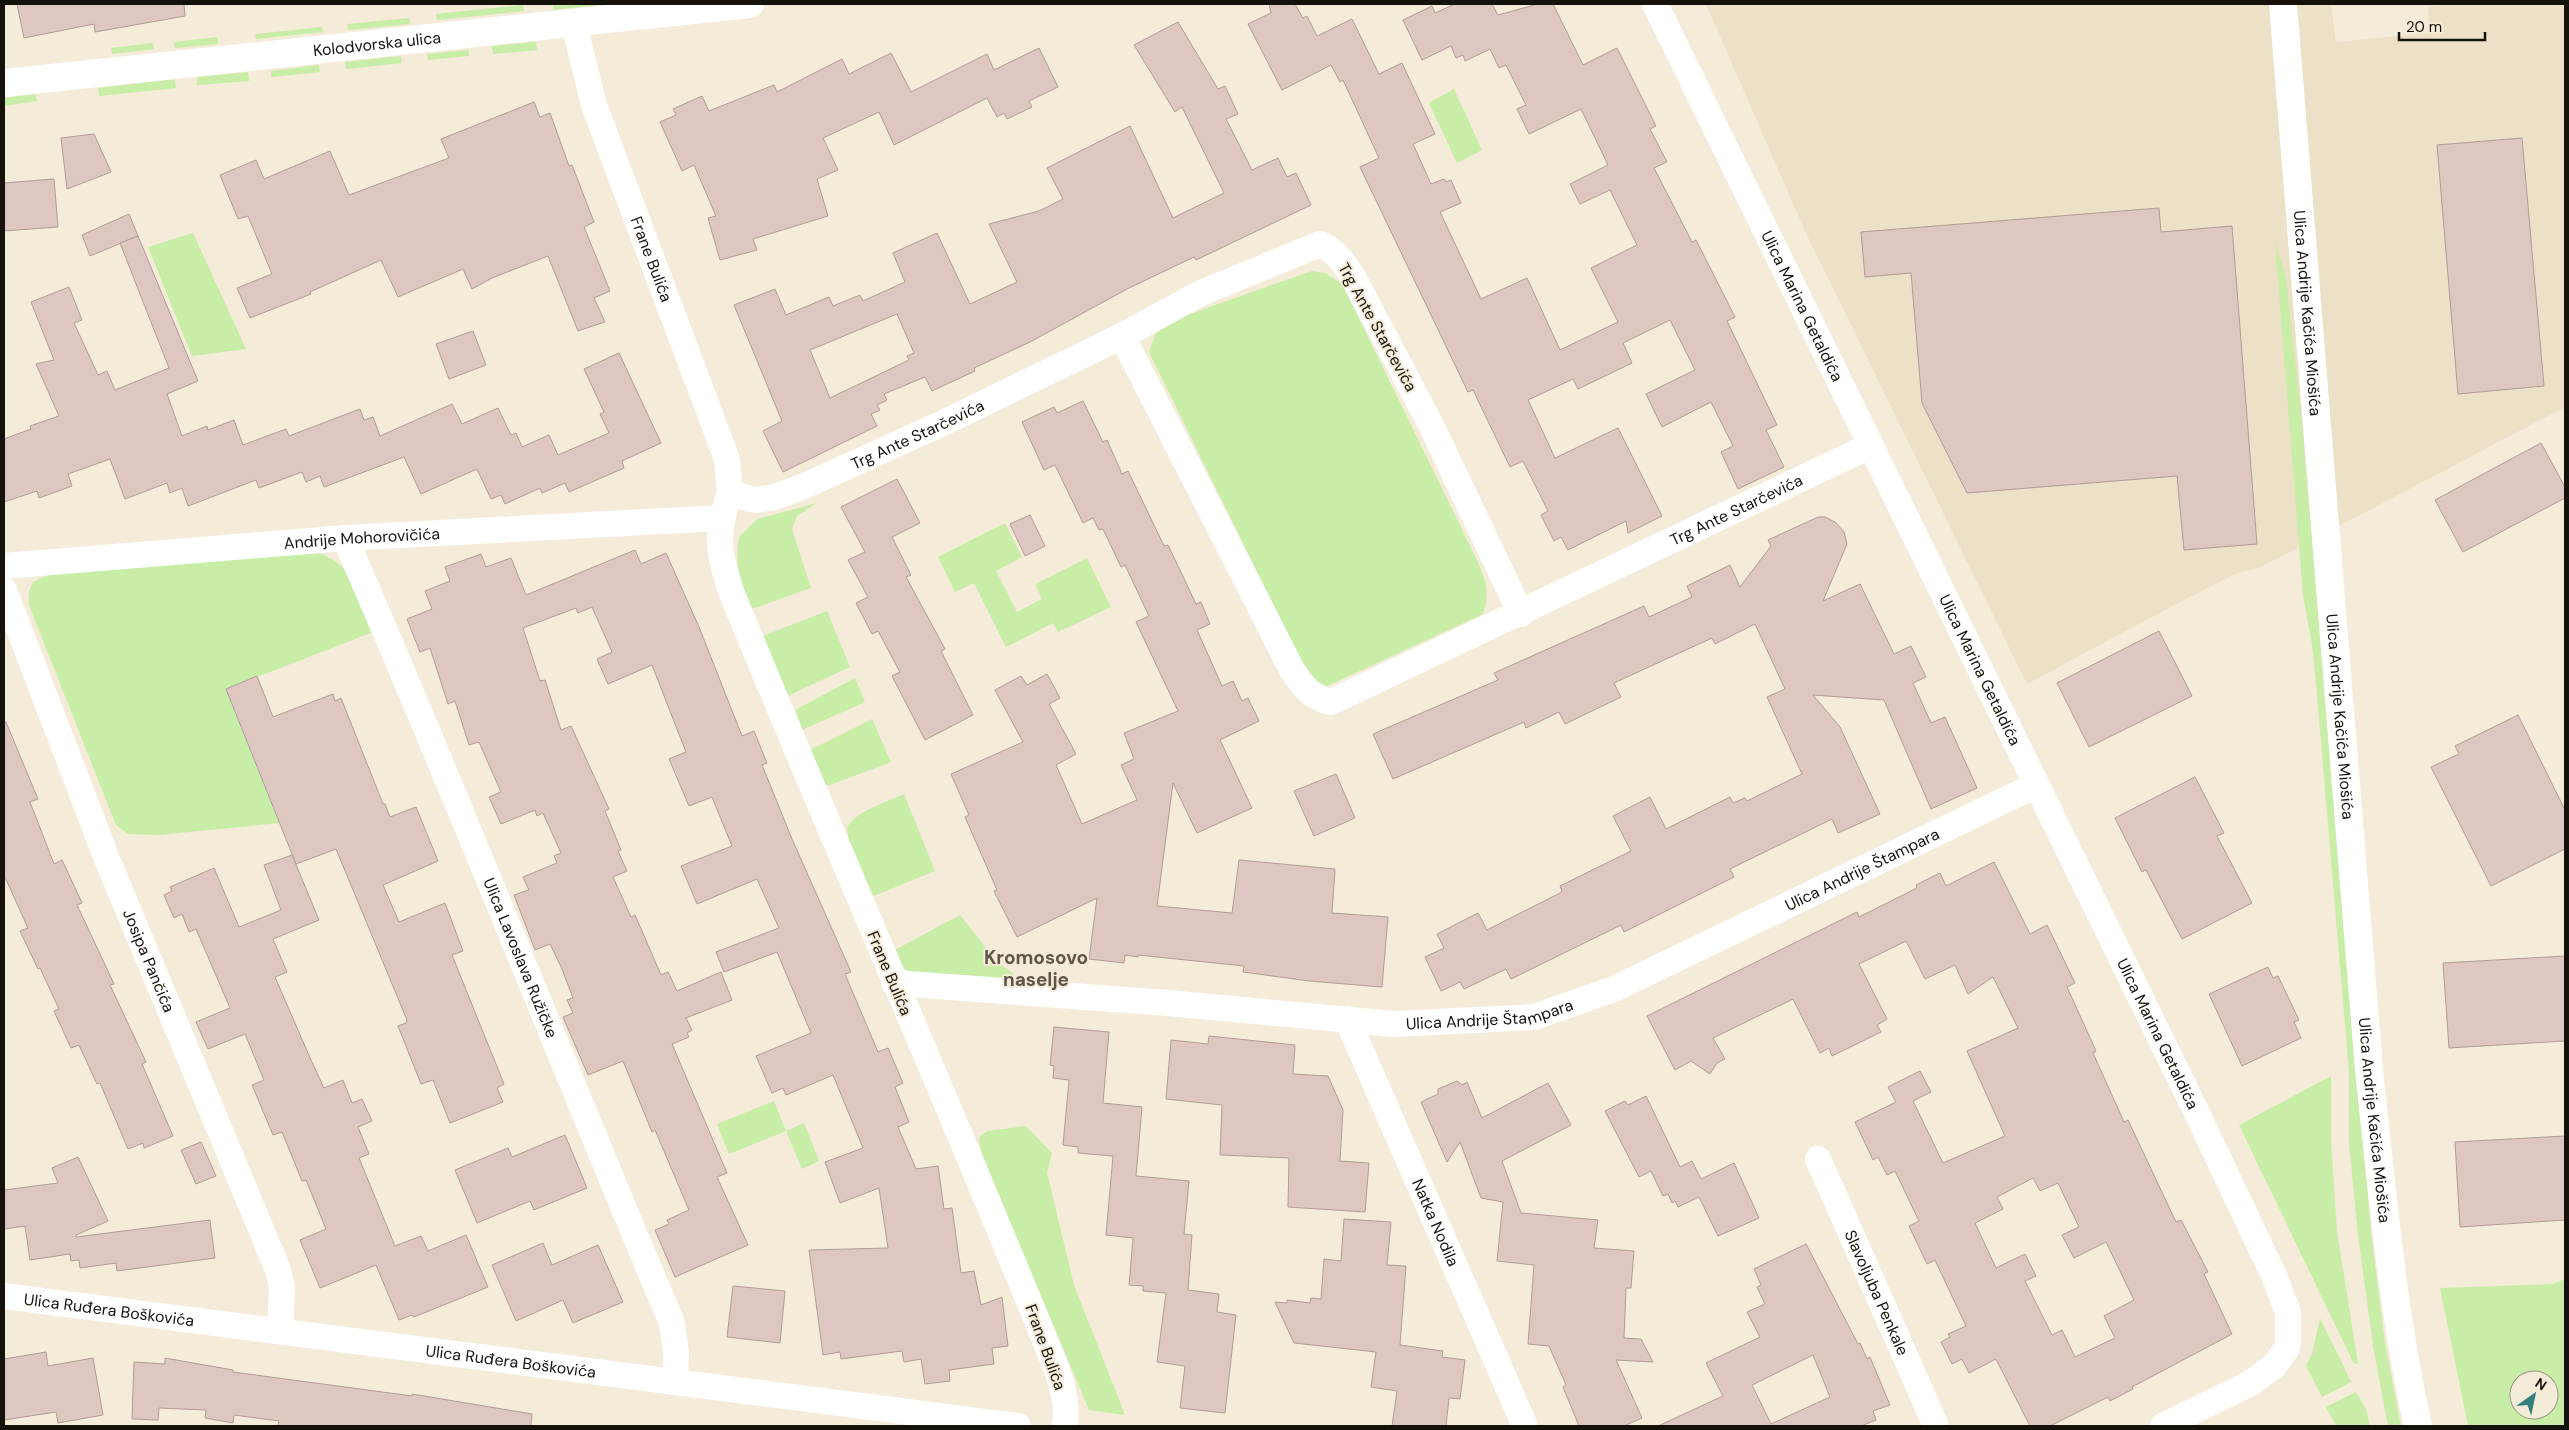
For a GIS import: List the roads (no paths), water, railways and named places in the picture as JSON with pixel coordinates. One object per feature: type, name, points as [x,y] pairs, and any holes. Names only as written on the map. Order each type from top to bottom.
[{"type":"main road","name":"Kolodvorska ulica","points":[[4,83],[750,4]]},
{"type":"main road","name":"Ulica Andrije Kačića Miošića","points":[[2283,4],[2369,1070],[2385,1231],[2397,1314],[2418,1426]]},
{"type":"street","name":"Ulica Marina Getaldića","points":[[1655,4],[2275,1278],[2288,1312],[2287,1348],[2274,1365],[2251,1383],[2164,1426]]},
{"type":"street","name":"Frane Bulića","points":[[574,24],[594,105],[724,450],[730,493]]},
{"type":"street","name":"Trg Ante Starčevića","points":[[730,493],[755,500],[775,498],[800,488],[943,423],[1122,336],[1201,293],[1320,244],[1330,248],[1341,258],[1354,277],[1431,425],[1520,614]]},
{"type":"street","name":"Trg Ante Starčevića","points":[[1122,336],[1292,670],[1306,691],[1321,700],[1331,702],[1520,614],[1870,446]]},
{"type":"street","points":[[721,518],[730,493]]},
{"type":"street","name":"Frane Bulića","points":[[721,518],[719,537],[722,565],[732,594],[894,983],[989,1202],[1057,1370],[1064,1392],[1067,1413],[1065,1426]]},
{"type":"street","name":"Andrije Mohorovičića","points":[[4,566],[345,538],[721,518]]},
{"type":"street","name":"Ulica Lavoslava Ružičke","points":[[345,538],[398,658],[588,1125],[672,1322],[676,1353],[675,1381]]},
{"type":"street","name":"Josipa Pančića","points":[[4,590],[107,859],[278,1270],[282,1288],[280,1331]]},
{"type":"street","name":"Ulica Andrije Štampara","points":[[894,983],[1168,1003],[1394,1024],[1534,1017],[1614,989],[2036,785]]},
{"type":"street","name":"Natka Nodila","points":[[1347,1019],[1525,1426]]},
{"type":"street","name":"Slavoljuba Penkale","points":[[1818,1159],[1936,1426]]},
{"type":"street","name":"Ulica Ruđera Boškovića","points":[[4,1296],[1018,1426]]},
{"type":"district","name":"Kromosovo naselje","points":[[1036,968]]}]
